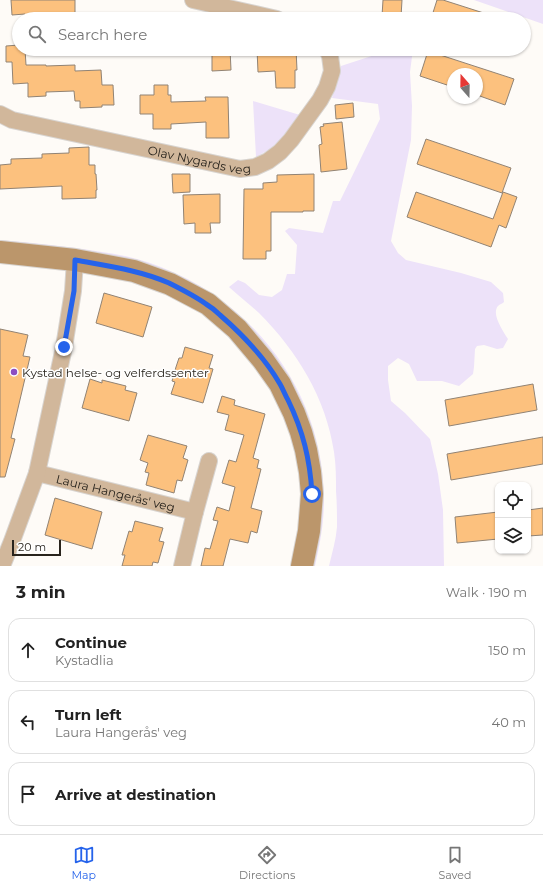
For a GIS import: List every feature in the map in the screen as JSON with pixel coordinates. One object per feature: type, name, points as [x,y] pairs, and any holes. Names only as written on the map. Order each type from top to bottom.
[{"type":"street","points":[[193,0],[246,12]]},
{"type":"street","name":"Olav Nygards veg","points":[[0,114],[12,120],[240,169],[255,167],[268,161],[280,152],[320,100],[327,87],[332,71],[330,56]]},
{"type":"street","points":[[0,252],[75,260],[134,271],[170,284],[208,304],[237,329],[263,360],[280,384],[294,413],[303,438],[310,472],[312,494],[302,566]]},
{"type":"street","points":[[2,566],[6,540],[37,473],[64,347],[74,291],[75,260]]},
{"type":"street","points":[[182,566],[194,512],[209,461]]},
{"type":"street","name":"Laura Hangerås' veg","points":[[37,473],[194,512]]},
{"type":"shaded area","points":[[474,0],[543,0],[543,24],[531,20],[531,12],[508,12]]},
{"type":"shaded area","points":[[372,56],[412,56],[410,72],[412,106],[411,140],[391,241],[398,253],[406,260],[491,282],[503,293],[504,302],[498,306],[496,313],[498,322],[508,339],[503,348],[497,349],[484,345],[477,346],[475,349],[473,374],[459,386],[442,381],[417,381],[409,364],[398,358],[388,366],[391,401],[430,439],[438,474],[443,510],[444,566],[329,566],[337,527],[336,472],[330,432],[324,413],[308,376],[286,343],[259,313],[229,287],[238,280],[245,283],[259,295],[272,297],[282,290],[287,274],[295,274],[297,245],[285,231],[289,228],[323,233],[333,201],[340,201],[380,119],[378,104],[332,98],[341,66]]},
{"type":"shaded area","points":[[253,101],[300,115],[280,140],[270,149],[256,157]]},
{"type":"shaded area","points":[[0,240],[89,250],[124,256],[154,264],[196,283],[227,304],[255,330],[278,358],[298,390],[312,425],[321,462],[324,500],[319,550],[315,566],[311,566],[316,458],[214,299],[0,243]]},
{"type":"building","points":[[11,0],[75,0],[75,12],[12,12],[12,15]]},
{"type":"building","points":[[383,0],[402,0],[401,12],[382,12]]},
{"type":"building","points":[[437,0],[443,0],[480,12],[433,12]]},
{"type":"building","points":[[6,46],[12,46],[12,56],[25,56],[26,65],[75,65],[75,71],[101,70],[102,85],[113,85],[114,105],[80,108],[80,101],[75,101],[74,91],[46,92],[46,96],[28,97],[28,83],[13,84],[12,62],[6,62]]},
{"type":"building","points":[[212,56],[230,56],[231,70],[212,71]]},
{"type":"building","points":[[257,56],[296,56],[297,70],[295,70],[295,88],[276,88],[275,71],[258,72]]},
{"type":"building","points":[[426,56],[443,56],[480,68],[447,68],[447,85],[420,76]]},
{"type":"building","points":[[483,69],[514,79],[505,105],[483,97]]},
{"type":"building","points":[[154,85],[168,85],[168,95],[171,95],[171,102],[206,101],[205,97],[228,97],[229,138],[206,138],[206,122],[171,124],[171,129],[153,129],[153,114],[140,114],[140,95],[154,95]]},
{"type":"building","points":[[353,103],[354,117],[336,119],[335,105]]},
{"type":"building","points":[[342,122],[347,169],[321,172],[319,145],[322,144],[320,127],[324,126],[323,124]]},
{"type":"building","points":[[426,139],[511,168],[502,193],[417,164]]},
{"type":"building","points":[[89,147],[89,165],[95,165],[97,190],[96,198],[62,199],[62,186],[0,189],[0,165],[11,164],[11,159],[42,158],[42,154],[69,153],[69,148]]},
{"type":"building","points":[[172,174],[190,174],[190,192],[173,193]]},
{"type":"building","points":[[314,174],[314,211],[271,212],[271,251],[266,251],[266,259],[243,259],[244,189],[263,189],[263,183],[277,182],[277,175]]},
{"type":"building","points":[[416,192],[493,219],[503,192],[517,197],[506,228],[499,225],[491,247],[407,217]]},
{"type":"building","points":[[220,194],[220,223],[210,223],[211,233],[195,233],[195,223],[184,224],[183,195]]},
{"type":"building","points":[[104,293],[152,307],[143,337],[96,323]]},
{"type":"building","name":"Kystad helse- og velferdssenter","points":[[0,329],[28,335],[23,356],[30,357],[11,438],[15,439],[5,477],[0,477]]},
{"type":"building","points":[[185,347],[213,355],[209,368],[213,369],[203,403],[171,394],[175,382],[172,381],[176,367],[179,358],[182,358]]},
{"type":"building","points":[[90,379],[102,383],[102,380],[126,386],[125,390],[137,393],[129,421],[82,408]]},
{"type":"building","points":[[533,384],[537,410],[449,426],[445,400]]},
{"type":"building","points":[[222,396],[235,400],[234,405],[265,414],[253,458],[259,460],[257,468],[261,469],[251,508],[262,511],[257,533],[251,531],[248,543],[230,539],[223,566],[201,566],[205,548],[210,549],[218,521],[213,520],[217,507],[229,511],[235,487],[222,483],[229,460],[236,462],[244,435],[225,430],[229,415],[217,412]]},
{"type":"building","points":[[148,435],[187,446],[183,458],[188,460],[182,481],[177,480],[174,493],[146,485],[149,473],[145,472],[148,463],[140,460]]},
{"type":"building","points":[[543,437],[543,464],[451,480],[447,454]]},
{"type":"building","points":[[55,498],[102,512],[92,549],[45,535]]},
{"type":"building","points":[[543,508],[543,535],[531,536],[531,510]]},
{"type":"building","points":[[495,512],[495,539],[457,543],[455,517]]},
{"type":"building","points":[[135,521],[163,528],[159,541],[164,542],[158,563],[153,562],[152,566],[122,566],[125,555],[122,555],[129,531],[132,532]]},
{"type":"place","name":"Kystad helse- og velferdssenter","points":[[14,372]]},
{"type":"route","points":[[64,347],[74,291],[75,260],[134,271],[150,276],[170,284],[208,304],[237,329],[263,360],[280,384],[294,413],[301,432],[310,472],[312,494]]}]
